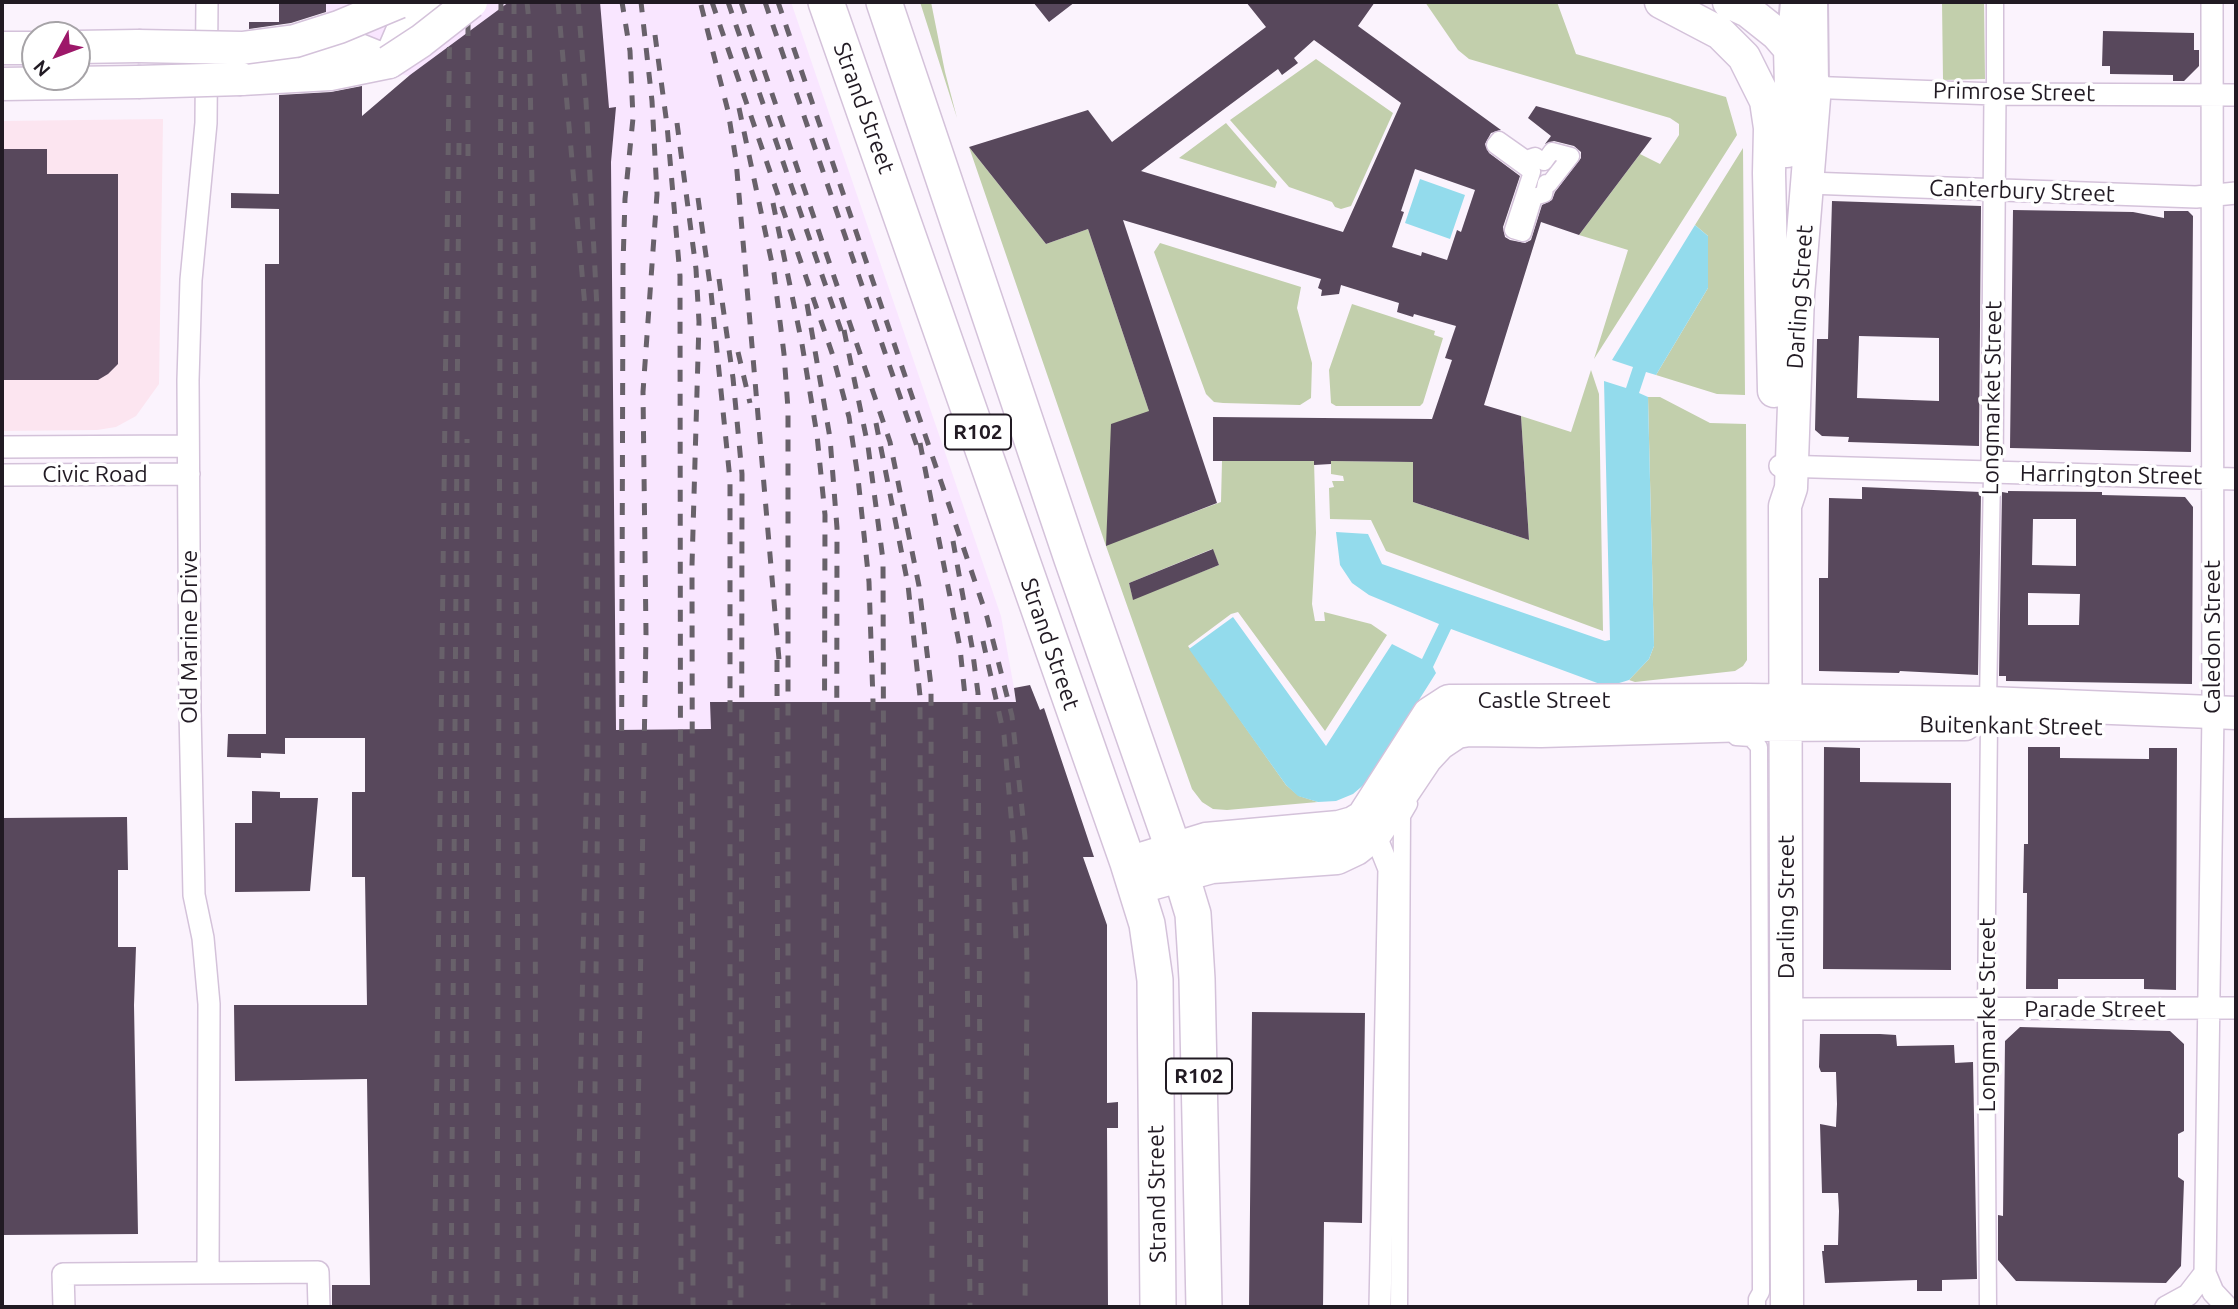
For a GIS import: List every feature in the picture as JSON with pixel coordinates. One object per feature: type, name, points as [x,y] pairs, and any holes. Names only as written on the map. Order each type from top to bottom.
[{"type":"main road","points":[[91,47],[242,48],[314,36],[400,2]]},
{"type":"main road","points":[[389,62],[404,27],[433,2]]},
{"type":"main road","points":[[2,84],[138,82],[330,74],[389,62],[471,2]]},
{"type":"main road","name":"Strand Street","points":[[826,2],[1147,924],[1155,980],[1158,1307]]},
{"type":"main road","name":"Strand Street","points":[[884,2],[1072,559],[1178,861],[1193,914],[1197,979],[1204,1307]]},
{"type":"main road","name":"Darling Street","points":[[1661,2],[1720,33],[1744,57],[1766,101],[1770,128],[1773,292],[1784,467],[1791,488],[1784,506],[1787,1307]]},
{"type":"main road","points":[[1729,2],[1748,10],[1764,22],[1790,49],[1803,87],[1784,234],[1773,292]]},
{"type":"main road","points":[[275,43],[288,48],[352,47],[389,62]]},
{"type":"main road","points":[[2,48],[21,48]]},
{"type":"main road","name":"Darling Street","points":[[1784,467],[1808,183],[1803,87]]},
{"type":"main road","name":"Castle Street","points":[[1369,825],[1421,724],[1429,714],[1449,701],[1786,713]]},
{"type":"main road","name":"Buitenkant Street","points":[[1786,713],[1989,713],[2224,721]]},
{"type":"main road","points":[[1132,875],[1178,861],[1206,839],[1369,825]]},
{"type":"street","name":"Old Marine Drive","points":[[207,2],[206,123],[191,280],[188,446],[194,881],[209,1004],[208,1273]]},
{"type":"street","points":[[1790,49],[1794,2]]},
{"type":"street","points":[[1803,87],[1814,2]]},
{"type":"street","points":[[1995,2],[1995,94]]},
{"type":"street","name":"Caledon Street","points":[[2205,1273],[2207,1009],[2224,721],[2212,478],[2212,2]]},
{"type":"street","name":"Primrose Street","points":[[1803,87],[1995,94],[2236,94]]},
{"type":"street","name":"Longmarket Street","points":[[1987,1307],[1986,1009],[1995,94]]},
{"type":"street","points":[[1499,140],[1526,159],[1535,156],[1544,162],[1552,151],[1571,156],[1549,184],[1546,183],[1544,194],[1534,197],[1523,233],[1513,230],[1532,172],[1495,145],[1499,140]]},
{"type":"street","name":"Canterbury Street","points":[[1808,183],[2196,197],[2236,193]]},
{"type":"street","name":"Civic Road","points":[[2,447],[188,446]]},
{"type":"street","name":"Harrington Street","points":[[1784,467],[2236,479]]},
{"type":"street","name":"Civic Road","points":[[2,474],[189,474]]},
{"type":"street","points":[[1399,1307],[1402,816],[1447,743],[1457,736],[1497,734],[1502,741],[1522,742],[1529,735],[1566,735],[1572,742],[1591,742],[1597,735],[1747,737],[1759,747],[1761,1292],[1756,1299],[1757,1307]]},
{"type":"street","points":[[1369,825],[1389,869],[1380,1307]]},
{"type":"street","name":"Parade Street","points":[[1787,1009],[2236,1009]]},
{"type":"street","points":[[64,1307],[63,1274],[318,1272],[319,1307]]},
{"type":"street","points":[[2166,1307],[2188,1295],[2205,1273],[2213,1292],[2227,1307]]},
{"type":"shaded area","points":[[326,2],[791,2],[1001,616],[1018,727],[1043,1147],[1044,1307],[407,1307],[414,828],[410,76],[362,65],[327,65]]},
{"type":"shaded area","points":[[163,119],[159,384],[136,416],[116,427],[97,430],[2,431],[2,121]]},
{"type":"green space","points":[[920,2],[931,2],[957,118]]},
{"type":"green space","points":[[1425,2],[1557,2],[1576,54],[1726,97],[1737,135],[1594,359],[1628,250],[1579,235],[1640,154],[1660,164],[1679,135],[1679,124],[1670,118],[1469,59],[1458,50]]},
{"type":"green space","points":[[1942,2],[1984,2],[1985,79],[1943,80]]},
{"type":"green space","points":[[1316,59],[1393,113],[1351,206],[1341,209],[1335,207],[1332,202],[1289,187],[1230,120]]},
{"type":"green space","points":[[1226,123],[1277,182],[1275,188],[1179,158]]},
{"type":"green space","points":[[969,147],[1046,244],[1088,229],[1149,411],[1106,545],[1221,502],[1222,461],[1314,461],[1316,533],[1312,604],[1315,621],[1325,621],[1324,612],[1371,624],[1387,635],[1325,731],[1238,612],[1231,614],[1188,646],[1286,785],[1299,796],[1318,802],[1227,810],[1213,809],[1202,802],[1192,789],[1106,546]],"holes":[[[1212,549],[1219,565],[1133,599],[1129,583]]]},
{"type":"green space","points":[[1743,148],[1745,395],[1717,394],[1656,375],[1708,288],[1708,236],[1695,225]]},
{"type":"green space","points":[[1160,243],[1301,287],[1297,308],[1312,363],[1311,398],[1300,405],[1223,403],[1214,402],[1206,394],[1154,252]]},
{"type":"green space","points":[[1352,304],[1435,331],[1434,335],[1443,338],[1420,406],[1336,406],[1331,403],[1329,370]]},
{"type":"green space","points":[[1591,370],[1599,394],[1603,631],[1386,551],[1371,520],[1330,519],[1329,488],[1334,487],[1332,481],[1344,481],[1343,476],[1331,474],[1331,461],[1413,462],[1413,502],[1529,540],[1521,416],[1571,432]]},
{"type":"green space","points":[[1648,397],[1660,397],[1710,423],[1746,424],[1747,660],[1735,671],[1635,682],[1629,680],[1649,659],[1654,646]]},
{"type":"water","points":[[1420,179],[1465,195],[1450,239],[1405,223]]},
{"type":"water","points":[[1695,225],[1708,236],[1708,288],[1656,375],[1646,372],[1639,393],[1648,397],[1654,646],[1649,659],[1629,680],[1616,684],[1600,684],[1451,629],[1433,667],[1436,673],[1367,782],[1353,794],[1336,801],[1318,802],[1298,796],[1286,785],[1189,649],[1233,617],[1326,746],[1392,644],[1422,659],[1439,624],[1369,595],[1352,583],[1340,565],[1336,532],[1368,534],[1382,564],[1605,641],[1610,640],[1604,381],[1626,388],[1633,367],[1612,360]]},
{"type":"building","points":[[279,2],[326,2],[326,12],[291,23],[249,29],[249,22],[279,22]]},
{"type":"building","points":[[509,2],[600,2],[609,108],[616,107],[611,162],[616,730],[711,729],[710,702],[1016,702],[1014,688],[1030,685],[1040,710],[1044,708],[1094,857],[1083,857],[1107,925],[1107,1103],[1118,1102],[1118,1128],[1107,1128],[1108,1307],[332,1307],[332,1285],[370,1285],[367,1079],[235,1081],[234,1005],[367,1005],[365,877],[352,877],[352,792],[365,792],[365,738],[285,738],[285,754],[261,753],[261,758],[227,757],[228,734],[266,734],[265,264],[279,264],[279,209],[231,208],[231,193],[279,194],[279,95],[331,92],[362,86],[362,116],[410,75]]},
{"type":"building","points":[[1033,2],[1075,2],[1049,22]]},
{"type":"building","points":[[1246,2],[1375,2],[1358,26],[1501,130],[1491,133],[1485,144],[1489,153],[1520,176],[1503,227],[1505,237],[1510,240],[1525,243],[1531,240],[1542,205],[1552,200],[1581,158],[1581,152],[1574,146],[1554,141],[1545,144],[1551,136],[1528,118],[1536,106],[1652,138],[1579,235],[1541,222],[1484,405],[1521,416],[1529,540],[1413,502],[1413,462],[1331,461],[1331,464],[1314,465],[1314,461],[1213,461],[1213,417],[1432,419],[1452,360],[1445,358],[1456,326],[1397,312],[1399,303],[1341,285],[1339,294],[1321,296],[1322,290],[1318,288],[1321,279],[1123,220],[1217,503],[1106,546],[1111,424],[1149,411],[1088,229],[1046,244],[969,147],[1088,110],[1112,142],[1266,27]],"holes":[[[1314,40],[1401,103],[1343,232],[1141,171],[1278,69],[1282,75],[1298,63],[1294,58]],[[1415,169],[1475,190],[1461,232],[1457,230],[1447,260],[1392,247]]]},
{"type":"building","points":[[2103,31],[2194,33],[2194,50],[2199,50],[2199,66],[2184,81],[2173,81],[2173,75],[2110,74],[2110,66],[2102,66]]},
{"type":"building","points":[[2,149],[47,149],[47,174],[118,174],[118,364],[98,380],[2,380]]},
{"type":"building","points":[[1832,201],[1981,206],[1979,446],[1848,442],[1849,437],[1822,436],[1815,430],[1817,339],[1828,339]],"holes":[[[1859,336],[1939,338],[1939,401],[1857,398]]]},
{"type":"building","points":[[2013,210],[2133,212],[2164,218],[2164,211],[2188,211],[2193,216],[2191,452],[2010,448]]},
{"type":"building","points":[[1862,487],[1981,492],[1978,675],[1819,671],[1819,578],[1828,578],[1829,498],[1862,499]]},
{"type":"building","points":[[2002,492],[2102,492],[2102,495],[2185,497],[2193,507],[2192,684],[2006,681],[2006,676],[1999,676]],"holes":[[[2033,519],[2076,519],[2076,566],[2032,565]],[[2028,593],[2080,594],[2079,625],[2028,625]]]},
{"type":"building","points":[[1213,549],[1219,565],[1133,600],[1129,583]]},
{"type":"building","points":[[1824,747],[1860,748],[1860,782],[1951,783],[1951,970],[1823,969]]},
{"type":"building","points":[[2028,747],[2060,747],[2060,758],[2149,759],[2149,748],[2177,748],[2176,990],[2144,989],[2144,979],[2058,979],[2058,989],[2026,989],[2027,893],[2023,893],[2024,844],[2028,844]]},
{"type":"building","points":[[252,791],[280,792],[280,798],[318,798],[310,891],[235,892],[235,823],[252,823]]},
{"type":"building","points":[[127,817],[128,870],[118,870],[118,947],[136,947],[134,1005],[138,1234],[2,1235],[2,818]]},
{"type":"building","points":[[1252,1012],[1365,1013],[1362,1223],[1324,1222],[1323,1307],[1249,1307]]},
{"type":"building","points":[[2020,1027],[2170,1031],[2184,1044],[2184,1131],[2178,1134],[2178,1177],[2184,1181],[2181,1266],[2166,1283],[2016,1281],[1998,1260],[1998,1215],[2003,1216],[2005,1041]]},
{"type":"building","points":[[1820,1034],[1896,1035],[1897,1046],[1954,1045],[1955,1063],[1973,1062],[1977,1279],[1942,1280],[1942,1291],[1917,1291],[1917,1280],[1825,1283],[1822,1251],[1824,1245],[1838,1245],[1839,1211],[1838,1193],[1822,1193],[1820,1124],[1836,1127],[1837,1104],[1836,1072],[1821,1072],[1819,1067]]},
{"type":"railway","points":[[434,1307],[450,2]]},
{"type":"railway","points":[[468,2],[468,156]]},
{"type":"railway","points":[[497,1307],[501,2]]},
{"type":"railway","points":[[514,2],[519,1307]]},
{"type":"railway","points":[[527,2],[534,289],[536,1307]]},
{"type":"railway","points":[[558,2],[585,307],[587,760],[576,1307]]},
{"type":"railway","points":[[578,2],[597,308],[598,759],[593,1307]]},
{"type":"railway","points":[[620,1307],[623,265],[625,199],[633,118],[630,51],[622,2]]},
{"type":"railway","points":[[635,1307],[646,634],[643,392],[657,194],[652,101],[641,2]]},
{"type":"railway","points":[[712,2],[833,356],[849,417],[858,478],[869,582],[873,701],[873,1307]]},
{"type":"railway","points":[[728,2],[844,339]]},
{"type":"railway","points":[[741,2],[890,442],[919,586],[931,686],[932,1307]]},
{"type":"railway","points":[[765,2],[919,452]]},
{"type":"railway","points":[[778,2],[987,617],[1012,716],[1025,837],[1025,1307]]},
{"type":"railway","points":[[701,5],[728,111],[736,160],[780,671]]},
{"type":"railway","points":[[655,35],[667,125],[680,276],[681,1307]]},
{"type":"railway","points":[[739,108],[774,273],[788,409],[788,1307]]},
{"type":"railway","points":[[677,123],[696,269],[699,322],[692,565],[693,1307]]},
{"type":"railway","points":[[451,1307],[459,142]]},
{"type":"railway","points":[[698,198],[711,292],[730,480],[730,1307]]},
{"type":"railway","points":[[773,203],[802,344],[817,435],[825,515],[823,1307]]},
{"type":"railway","points":[[719,279],[733,378],[742,474],[741,1307]]},
{"type":"railway","points":[[807,304],[830,438],[837,528],[836,1307]]},
{"type":"railway","points":[[844,330],[868,446],[883,560],[885,1307]]},
{"type":"railway","points":[[738,352],[750,403]]},
{"type":"railway","points":[[876,423],[908,585],[920,696],[921,1211]]},
{"type":"railway","points":[[466,1307],[467,439]]},
{"type":"railway","points":[[920,443],[960,648],[965,696],[970,1307]]},
{"type":"railway","points":[[953,541],[978,693],[981,1302]]},
{"type":"railway","points":[[983,641],[1004,735],[1013,838],[1016,943]]},
{"type":"railway","points":[[777,660],[778,1244]]}]
